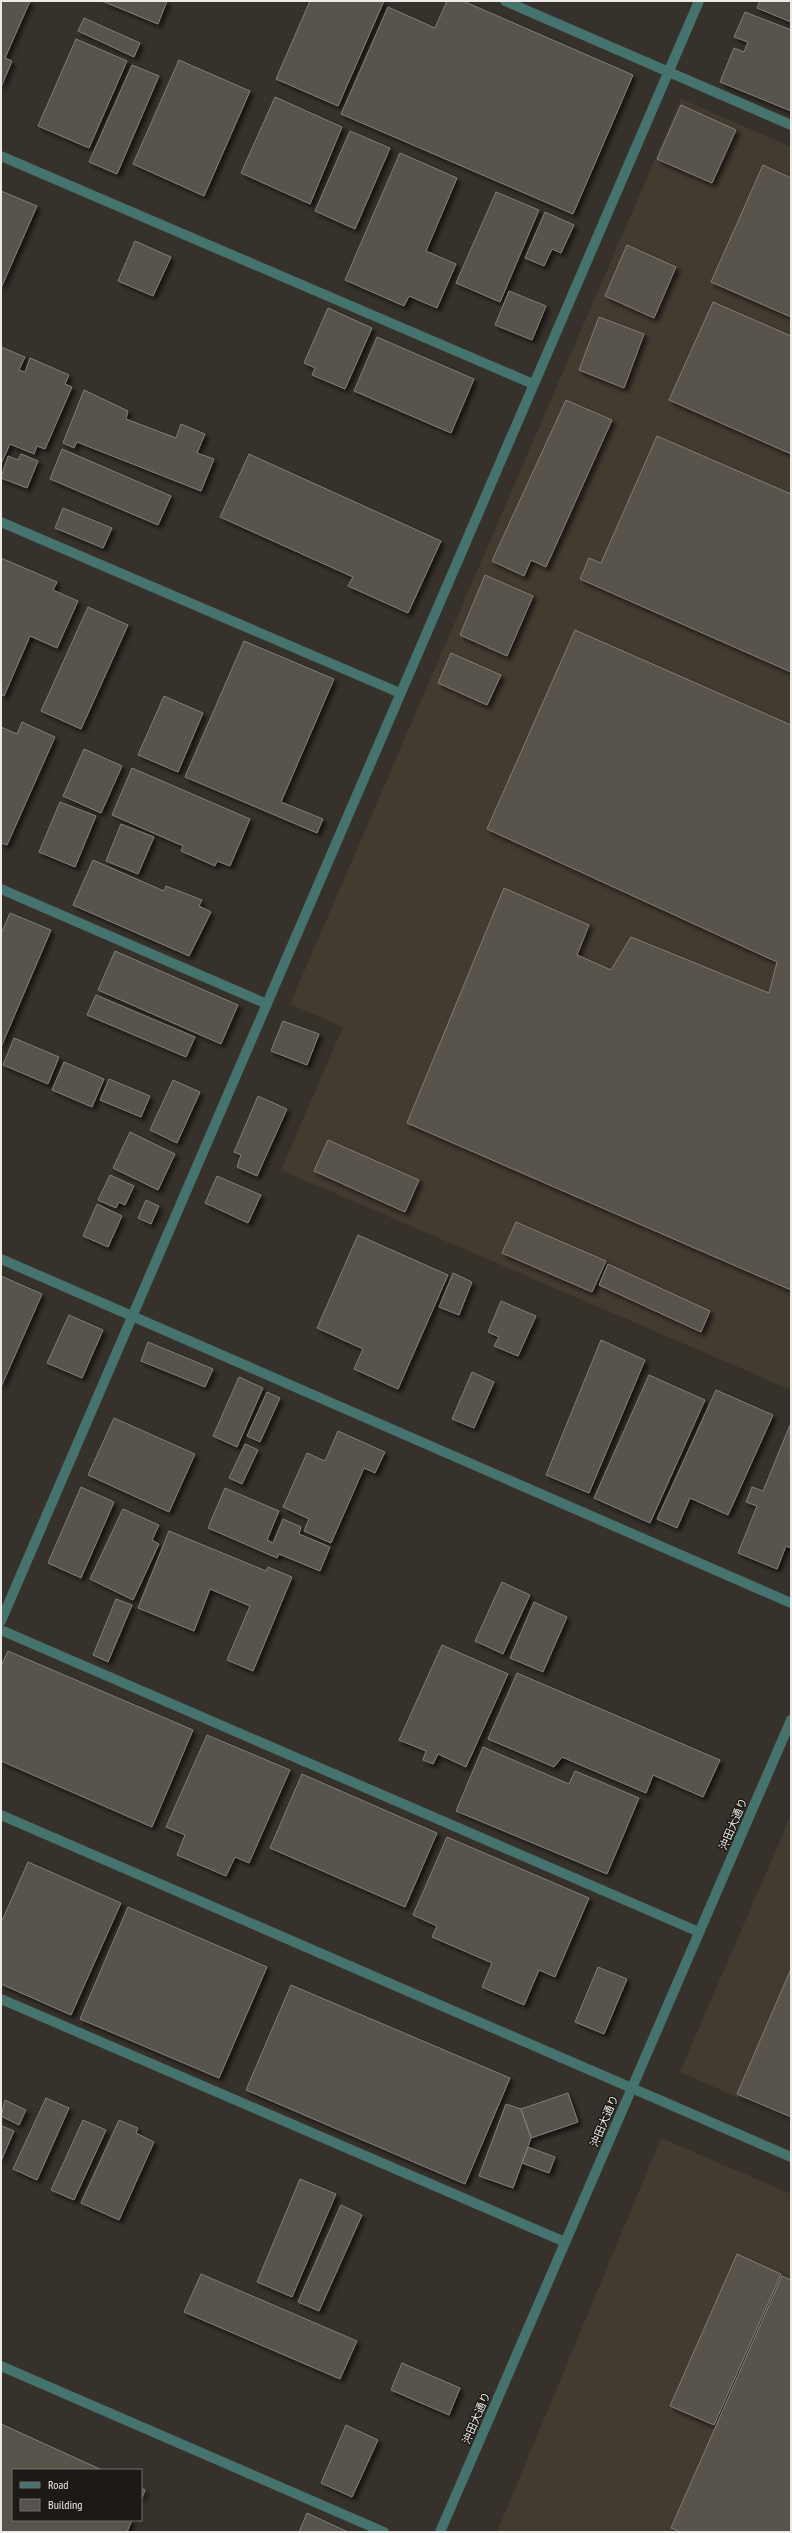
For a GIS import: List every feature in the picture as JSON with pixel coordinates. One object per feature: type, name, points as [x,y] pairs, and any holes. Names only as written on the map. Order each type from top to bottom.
[{"type":"street","points":[[505,1],[791,125]]},
{"type":"street","points":[[1,1621],[134,1316],[400,693],[699,1]]},
{"type":"street","points":[[1,156],[533,384]]},
{"type":"street","points":[[1,522],[400,693]]},
{"type":"street","points":[[1,889],[267,1004]]},
{"type":"street","points":[[1,1259],[791,1603]]},
{"type":"street","points":[[1,1630],[699,1932]]},
{"type":"street","name":"沖田大通り","points":[[440,2532],[791,1720]]},
{"type":"street","points":[[1,1815],[791,2157]]},
{"type":"street","points":[[1,1999],[565,2242]]},
{"type":"street","points":[[1,2366],[384,2532]]},
{"type":"shaded area","points":[[681,99],[791,147],[791,1390],[281,1170],[343,1027],[290,1004]]},
{"type":"shaded area","points":[[791,1815],[791,2121],[680,2072]]},
{"type":"shaded area","points":[[661,2138],[791,2194],[791,2532],[497,2532]]},
{"type":"building","points":[[1,1],[30,1],[5,58],[12,61],[1,87]]},
{"type":"building","points":[[102,1],[167,1],[158,24]]},
{"type":"building","points":[[310,1],[384,1],[338,106],[276,79]]},
{"type":"building","points":[[447,1],[463,1],[633,75],[573,214],[341,114],[388,7],[435,28]]},
{"type":"building","points":[[760,1],[791,1],[791,22],[757,8]]},
{"type":"building","points":[[745,12],[791,30],[791,111],[720,82],[734,48],[744,52],[748,42],[734,37]]},
{"type":"building","points":[[84,18],[140,43],[134,57],[78,31]]},
{"type":"building","points":[[76,39],[127,61],[89,148],[38,126]]},
{"type":"building","points":[[179,60],[250,91],[204,196],[133,164]]},
{"type":"building","points":[[132,65],[159,76],[117,174],[89,162]]},
{"type":"building","points":[[275,97],[342,127],[310,204],[241,173]]},
{"type":"building","points":[[681,105],[736,130],[712,183],[657,159]]},
{"type":"building","points":[[350,131],[390,148],[355,229],[315,211]]},
{"type":"building","points":[[400,153],[457,178],[426,251],[456,264],[437,308],[409,296],[404,306],[345,280]]},
{"type":"building","points":[[763,165],[791,178],[791,317],[711,282]]},
{"type":"building","points":[[1,191],[37,206],[1,288]]},
{"type":"building","points":[[496,192],[539,210],[500,302],[456,283]]},
{"type":"building","points":[[545,212],[574,225],[561,253],[552,249],[544,266],[525,258]]},
{"type":"building","points":[[135,241],[171,257],[153,296],[118,281]]},
{"type":"building","points":[[627,245],[676,267],[654,318],[605,296]]},
{"type":"building","points":[[509,291],[546,306],[532,340],[495,325]]},
{"type":"building","points":[[713,302],[791,336],[791,454],[669,400]]},
{"type":"building","points":[[328,308],[372,328],[345,389],[312,375],[315,368],[304,363]]},
{"type":"building","points":[[599,317],[644,334],[624,388],[579,370]]},
{"type":"building","points":[[377,337],[474,379],[451,433],[354,391]]},
{"type":"building","points":[[1,347],[25,357],[19,370],[25,372],[30,358],[69,375],[65,384],[72,387],[45,449],[37,446],[34,454],[10,444],[1,464]]},
{"type":"building","points":[[84,390],[128,411],[126,419],[176,438],[181,424],[205,434],[197,453],[214,459],[201,491],[77,442],[74,448],[63,443]]},
{"type":"building","points":[[566,400],[612,420],[546,567],[531,560],[524,576],[492,561]]},
{"type":"building","points":[[657,436],[791,494],[791,672],[580,579],[589,558],[601,563]]},
{"type":"building","points":[[62,449],[171,496],[158,525],[50,479]]},
{"type":"building","points":[[21,454],[38,461],[27,488],[1,478],[8,456],[18,460]]},
{"type":"building","points":[[249,454],[441,541],[408,613],[348,586],[353,577],[220,517]]},
{"type":"building","points":[[63,508],[112,528],[103,548],[55,528]]},
{"type":"building","points":[[1,558],[57,582],[53,590],[78,601],[57,648],[30,636],[4,696],[1,695]]},
{"type":"building","points":[[485,575],[533,596],[507,656],[460,635]]},
{"type":"building","points":[[88,607],[128,625],[81,729],[41,711]]},
{"type":"building","points":[[575,630],[791,725],[791,1290],[407,1123],[504,888],[589,925],[577,955],[611,970],[631,937],[769,993],[777,962],[487,829]]},
{"type":"building","points":[[244,641],[334,679],[281,802],[323,819],[317,833],[185,777]]},
{"type":"building","points":[[451,653],[501,675],[487,705],[438,683]]},
{"type":"building","points":[[164,696],[203,713],[178,772],[138,755]]},
{"type":"building","points":[[22,722],[55,737],[7,845],[1,843],[1,727],[17,734]]},
{"type":"building","points":[[84,749],[122,766],[101,813],[63,796]]},
{"type":"building","points":[[132,768],[250,819],[230,866],[217,861],[215,866],[181,851],[183,846],[112,815]]},
{"type":"building","points":[[60,802],[96,816],[75,867],[39,852]]},
{"type":"building","points":[[121,824],[154,837],[138,874],[106,861]]},
{"type":"building","points":[[93,860],[164,891],[166,886],[202,900],[199,906],[211,912],[189,956],[73,905]]},
{"type":"building","points":[[10,913],[51,930],[1,1047],[1,934]]},
{"type":"building","points":[[115,951],[238,1005],[221,1044],[98,990]]},
{"type":"building","points":[[96,995],[195,1037],[186,1057],[87,1015]]},
{"type":"building","points":[[283,1021],[319,1034],[307,1065],[271,1051]]},
{"type":"building","points":[[14,1038],[59,1057],[48,1084],[3,1065]]},
{"type":"building","points":[[64,1062],[104,1079],[92,1107],[52,1090]]},
{"type":"building","points":[[109,1079],[150,1096],[141,1117],[100,1100]]},
{"type":"building","points":[[173,1080],[200,1092],[177,1143],[150,1130]]},
{"type":"building","points":[[258,1096],[287,1109],[257,1176],[237,1167],[241,1155],[234,1152]]},
{"type":"building","points":[[130,1132],[175,1154],[158,1190],[113,1168]]},
{"type":"building","points":[[328,1140],[419,1180],[405,1212],[314,1171]]},
{"type":"building","points":[[110,1175],[134,1186],[125,1205],[119,1202],[116,1208],[98,1200]]},
{"type":"building","points":[[217,1176],[261,1195],[248,1223],[205,1203]]},
{"type":"building","points":[[146,1200],[159,1206],[151,1224],[138,1218]]},
{"type":"building","points":[[97,1204],[122,1216],[108,1247],[83,1236]]},
{"type":"building","points":[[516,1222],[606,1261],[592,1292],[502,1253]]},
{"type":"building","points":[[358,1235],[448,1275],[398,1389],[354,1369],[363,1349],[317,1328]]},
{"type":"building","points":[[608,1264],[710,1311],[701,1332],[599,1285]]},
{"type":"building","points":[[453,1273],[472,1282],[459,1315],[439,1307]]},
{"type":"building","points":[[1,1276],[42,1294],[1,1387]]},
{"type":"building","points":[[501,1301],[536,1316],[518,1356],[494,1346],[499,1337],[488,1332]]},
{"type":"building","points":[[69,1315],[103,1330],[82,1378],[47,1363]]},
{"type":"building","points":[[601,1340],[645,1360],[589,1493],[546,1475]]},
{"type":"building","points":[[148,1342],[213,1369],[205,1387],[141,1361]]},
{"type":"building","points":[[472,1372],[494,1382],[474,1428],[452,1419]]},
{"type":"building","points":[[649,1375],[705,1400],[650,1523],[594,1498]]},
{"type":"building","points":[[239,1377],[263,1388],[237,1447],[213,1436]]},
{"type":"building","points":[[716,1390],[773,1415],[728,1515],[690,1498],[677,1528],[657,1519]]},
{"type":"building","points":[[267,1392],[280,1398],[260,1442],[247,1436]]},
{"type":"building","points":[[114,1418],[195,1454],[169,1512],[88,1475]]},
{"type":"building","points":[[790,1425],[791,1548],[786,1546],[777,1569],[738,1553],[757,1506],[746,1502],[752,1487],[763,1491]]},
{"type":"building","points":[[338,1431],[385,1452],[375,1473],[364,1468],[331,1543],[304,1531],[309,1519],[283,1507],[307,1453],[325,1461]]},
{"type":"building","points":[[245,1444],[258,1450],[242,1484],[229,1478]]},
{"type":"building","points":[[81,1487],[114,1502],[81,1578],[48,1563]]},
{"type":"building","points":[[225,1488],[279,1511],[267,1540],[273,1543],[283,1519],[301,1527],[299,1534],[330,1547],[320,1571],[279,1554],[277,1558],[208,1528]]},
{"type":"building","points":[[123,1509],[159,1525],[152,1540],[159,1544],[133,1600],[90,1579]]},
{"type":"building","points":[[169,1531],[266,1571],[268,1567],[292,1577],[253,1671],[227,1660],[250,1606],[210,1589],[194,1631],[138,1608]]},
{"type":"building","points":[[502,1582],[530,1595],[503,1654],[475,1641]]},
{"type":"building","points":[[116,1599],[132,1605],[108,1662],[93,1655]]},
{"type":"building","points":[[534,1602],[567,1617],[543,1672],[510,1658]]},
{"type":"building","points":[[442,1645],[508,1674],[466,1767],[438,1754],[433,1764],[423,1760],[426,1751],[399,1740]]},
{"type":"building","points":[[8,1651],[193,1730],[152,1827],[1,1761],[1,1666]]},
{"type":"building","points":[[517,1673],[720,1760],[703,1797],[653,1775],[646,1793],[562,1757],[554,1767],[488,1739]]},
{"type":"building","points":[[207,1735],[290,1770],[249,1863],[235,1857],[226,1876],[177,1855],[185,1835],[166,1827]]},
{"type":"building","points":[[483,1747],[569,1784],[575,1771],[639,1798],[607,1874],[456,1811]]},
{"type":"building","points":[[302,1774],[437,1833],[405,1907],[270,1848]]},
{"type":"building","points":[[447,1837],[589,1898],[555,1977],[539,1970],[524,2005],[482,1987],[492,1963],[432,1937],[437,1926],[413,1915]]},
{"type":"building","points":[[28,1862],[121,1903],[71,2015],[1,1984],[1,1923]]},
{"type":"building","points":[[128,1907],[267,1967],[219,2078],[80,2019]]},
{"type":"building","points":[[598,1967],[627,1979],[604,2034],[575,2022]]},
{"type":"building","points":[[791,1969],[791,2117],[737,2094]]},
{"type":"building","points":[[291,1985],[510,2078],[465,2184],[246,2090]]},
{"type":"building","points":[[568,2093],[578,2122],[531,2138],[521,2109]]},
{"type":"building","points":[[46,2098],[69,2108],[37,2180],[13,2169]]},
{"type":"building","points":[[5,2100],[26,2110],[19,2125],[1,2116]]},
{"type":"building","points":[[506,2104],[521,2109],[531,2138],[513,2188],[479,2176]]},
{"type":"building","points":[[83,2120],[106,2130],[74,2200],[51,2190]]},
{"type":"building","points":[[119,2120],[138,2128],[136,2133],[154,2142],[119,2220],[81,2203]]},
{"type":"building","points":[[2,2126],[14,2131],[1,2161],[1,2127]]},
{"type":"building","points":[[528,2147],[555,2157],[549,2173],[522,2163]]},
{"type":"building","points":[[300,2179],[336,2194],[292,2297],[257,2282]]},
{"type":"building","points":[[341,2205],[362,2215],[319,2311],[298,2302]]},
{"type":"building","points":[[737,2254],[781,2274],[714,2425],[670,2406]]},
{"type":"building","points":[[201,2274],[357,2341],[340,2379],[184,2312]]},
{"type":"building","points":[[782,2276],[791,2280],[791,2532],[681,2532],[671,2528]]},
{"type":"building","points":[[402,2363],[460,2388],[449,2415],[391,2390]]},
{"type":"building","points":[[1,2424],[100,2469],[12,2469],[12,2521],[132,2521],[127,2532],[1,2532]]},
{"type":"building","points":[[346,2425],[378,2440],[352,2497],[321,2483]]},
{"type":"building","points":[[142,2488],[145,2490],[142,2498]]},
{"type":"building","points":[[307,2513],[348,2532],[299,2532]]}]
